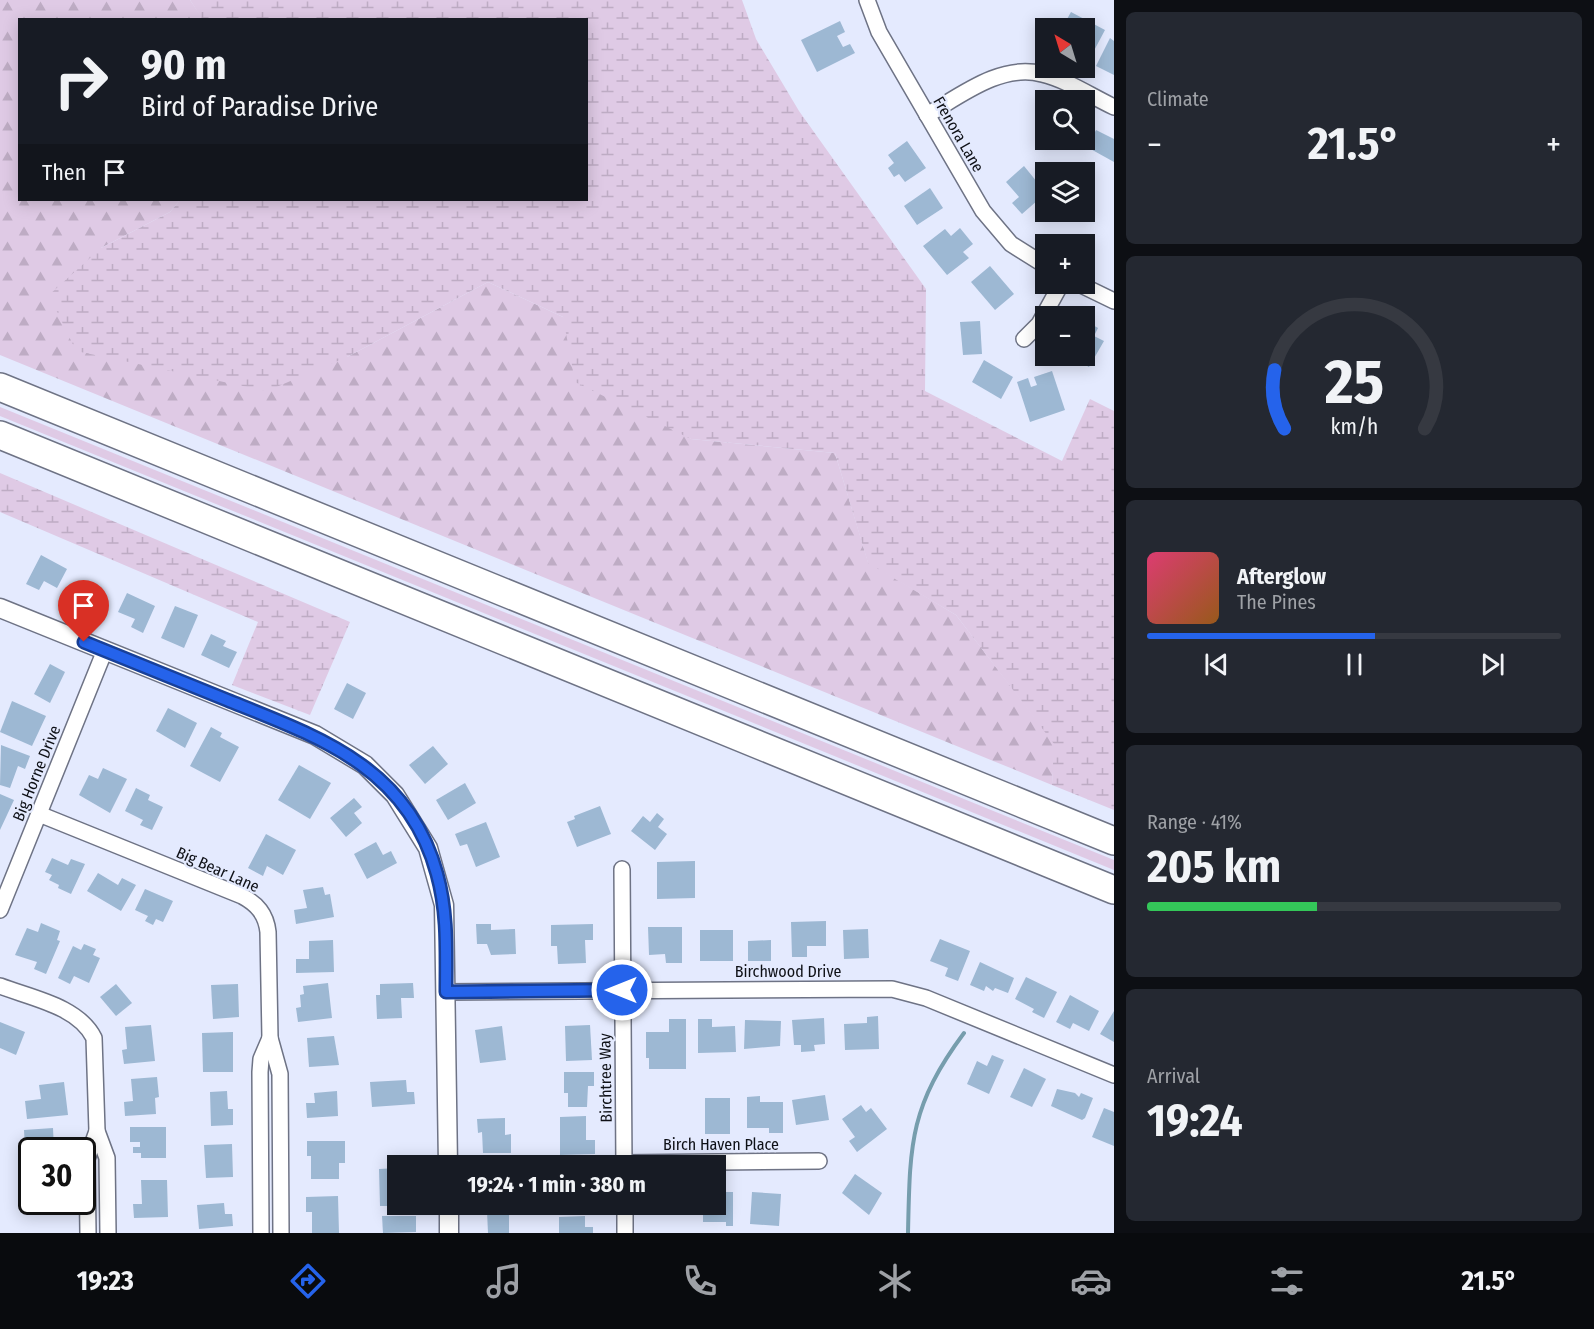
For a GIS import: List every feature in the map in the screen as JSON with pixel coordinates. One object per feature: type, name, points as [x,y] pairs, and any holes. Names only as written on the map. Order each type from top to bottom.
[{"type":"highway","points":[[0,387],[1114,841]]},
{"type":"highway","points":[[0,435],[1114,890]]},
{"type":"street","name":"Frenora Lane","points":[[867,0],[879,32],[989,219],[1011,244],[1035,259]]},
{"type":"street","points":[[927,115],[982,84],[1020,72],[1042,74],[1054,78],[1114,107]]},
{"type":"street","points":[[1095,292],[1114,301]]},
{"type":"street","points":[[1024,339],[1042,320],[1056,294]]},
{"type":"street","points":[[0,608],[321,738],[352,756],[376,774],[413,820],[434,862],[445,918],[448,1155]]},
{"type":"street","name":"Big Horne Drive","points":[[0,910],[105,650]]},
{"type":"street","name":"Big Bear Lane","points":[[39,814],[234,893],[255,905],[267,926],[270,1038],[280,1074],[281,1233]]},
{"type":"street","name":"Birchtree Way","points":[[622,869],[624,1155]]},
{"type":"street","points":[[0,986],[71,1014],[91,1033],[96,1049],[97,1131],[106,1158],[108,1233]]},
{"type":"street","name":"Birchwood Drive","points":[[446,992],[892,989],[926,998],[1114,1075]]},
{"type":"street","name":"Big Bear Lane","points":[[261,1233],[260,1072],[261,1059],[270,1038]]},
{"type":"street","points":[[88,1233],[87,1159],[97,1131]]},
{"type":"street","name":"Birch Haven Place","points":[[726,1162],[819,1161]]},
{"type":"street","points":[[449,1215],[449,1233]]},
{"type":"street","points":[[625,1215],[625,1233]]},
{"type":"green space","points":[[0,0],[190,0],[202,18],[18,18],[18,201],[179,201],[170,212],[101,248],[347,357],[488,282],[563,317],[691,439],[835,453],[868,562],[956,615],[1055,744],[1052,785],[0,355]]},
{"type":"green space","points":[[190,0],[742,0],[756,39],[799,111],[926,289],[925,391],[1062,461],[1090,399],[1114,411],[1114,810],[1052,785],[1054,744],[956,615],[868,563],[835,453],[691,439],[575,382],[563,317],[488,282],[347,357],[267,391],[76,351],[49,295],[101,248],[170,212],[179,201],[588,201],[588,18],[202,18]]},
{"type":"green space","points":[[0,407],[1114,860],[1114,870],[0,416]]},
{"type":"green space","points":[[0,473],[350,622],[310,715],[232,685],[258,622],[0,512]]},
{"type":"building","points":[[1071,12],[1082,18],[1068,18]]},
{"type":"building","points":[[840,21],[845,32],[837,36],[843,47],[850,44],[855,53],[817,72],[801,40]]},
{"type":"building","points":[[1095,25],[1105,30],[1095,49]]},
{"type":"building","points":[[1110,38],[1114,41],[1114,75],[1096,66]]},
{"type":"building","points":[[1096,130],[1114,139],[1114,162],[1092,150],[1095,150]]},
{"type":"building","points":[[907,141],[926,168],[905,182],[899,174],[894,177],[888,168],[894,163],[888,155]]},
{"type":"building","points":[[1024,166],[1035,180],[1035,203],[1022,214],[1012,203],[1019,197],[1006,182]]},
{"type":"building","points":[[930,188],[943,208],[917,225],[904,206]]},
{"type":"building","points":[[960,228],[973,244],[963,252],[969,258],[947,275],[923,246],[945,229],[951,236]]},
{"type":"building","points":[[990,266],[1014,294],[995,310],[971,282]]},
{"type":"building","points":[[980,321],[982,354],[963,355],[960,322]]},
{"type":"building","points":[[1095,336],[1104,341],[1095,357]]},
{"type":"building","points":[[984,360],[1013,377],[1001,399],[972,382]]},
{"type":"building","points":[[1052,371],[1065,410],[1030,422],[1017,382],[1028,378],[1031,387],[1037,385],[1034,377]]},
{"type":"building","points":[[41,555],[67,569],[57,588],[44,581],[39,590],[26,584]]},
{"type":"building","points":[[82,586],[102,595],[94,615],[73,605]]},
{"type":"building","points":[[127,593],[155,606],[143,633],[131,627],[135,619],[118,612]]},
{"type":"building","points":[[175,606],[198,615],[184,648],[161,638]]},
{"type":"building","points":[[211,634],[226,641],[223,646],[237,652],[229,668],[201,655]]},
{"type":"building","points":[[50,664],[65,672],[50,703],[34,694]]},
{"type":"building","points":[[347,683],[366,693],[353,719],[334,709]]},
{"type":"building","points":[[12,701],[46,716],[32,746],[0,732]]},
{"type":"building","points":[[168,708],[197,723],[185,748],[156,731]]},
{"type":"building","points":[[211,727],[222,733],[220,737],[239,747],[220,782],[190,766]]},
{"type":"building","points":[[1,745],[30,756],[25,769],[18,766],[10,788],[0,785]]},
{"type":"building","points":[[433,746],[448,764],[425,784],[409,765]]},
{"type":"building","points":[[299,765],[331,783],[310,819],[278,800]]},
{"type":"building","points":[[103,768],[127,779],[110,813],[79,795],[89,775],[98,779]]},
{"type":"building","points":[[465,783],[476,803],[448,820],[436,800]]},
{"type":"building","points":[[136,788],[150,795],[148,800],[163,807],[152,830],[140,825],[143,820],[125,811]]},
{"type":"building","points":[[0,794],[14,800],[0,830]]},
{"type":"building","points":[[354,798],[362,807],[354,813],[362,823],[346,837],[330,818]]},
{"type":"building","points":[[600,806],[611,834],[577,847],[567,822],[575,819],[574,816]]},
{"type":"building","points":[[657,813],[664,819],[658,827],[667,834],[655,850],[631,831],[643,816],[650,822]]},
{"type":"building","points":[[486,822],[500,857],[476,867],[467,844],[460,846],[455,834]]},
{"type":"building","points":[[266,834],[296,850],[283,875],[267,866],[263,876],[248,868]]},
{"type":"building","points":[[376,842],[383,855],[391,851],[397,863],[367,879],[354,854]]},
{"type":"building","points":[[52,858],[68,865],[71,859],[85,864],[71,894],[58,888],[59,885],[49,880],[52,875],[45,872]]},
{"type":"building","points":[[695,861],[695,898],[657,899],[657,862]]},
{"type":"building","points":[[98,873],[118,885],[122,878],[136,885],[121,911],[87,891]]},
{"type":"building","points":[[323,887],[325,895],[330,894],[334,917],[296,924],[294,910],[307,908],[303,890]]},
{"type":"building","points":[[145,889],[173,901],[163,922],[156,919],[153,925],[145,921],[148,916],[135,910]]},
{"type":"building","points":[[826,921],[826,946],[807,946],[807,957],[792,957],[791,922]]},
{"type":"building","points":[[41,923],[60,931],[57,940],[60,941],[46,974],[34,969],[37,962],[15,955],[27,928],[38,932]]},
{"type":"building","points":[[476,924],[491,924],[491,930],[515,929],[516,954],[491,955],[487,944],[477,944]]},
{"type":"building","points":[[593,924],[593,940],[585,940],[586,963],[558,964],[557,946],[551,946],[551,925]]},
{"type":"building","points":[[648,927],[682,927],[682,963],[666,963],[665,954],[649,955]]},
{"type":"building","points":[[868,929],[869,958],[844,959],[843,930]]},
{"type":"building","points":[[700,930],[733,930],[733,961],[700,961]]},
{"type":"building","points":[[940,939],[970,951],[958,981],[945,976],[948,968],[930,961]]},
{"type":"building","points":[[333,940],[334,972],[296,973],[296,959],[309,959],[309,941]]},
{"type":"building","points":[[771,940],[771,961],[748,961],[748,941]]},
{"type":"building","points":[[84,944],[96,949],[93,955],[100,958],[89,983],[74,976],[70,984],[58,978],[73,946],[81,950]]},
{"type":"building","points":[[980,962],[1014,978],[1008,993],[995,988],[993,991],[986,986],[984,991],[970,985]]},
{"type":"building","points":[[1026,977],[1057,992],[1044,1018],[1032,1012],[1034,1009],[1015,999]]},
{"type":"building","points":[[328,983],[332,1018],[298,1022],[296,1008],[301,1007],[300,995],[304,994],[303,986]]},
{"type":"building","points":[[413,983],[414,998],[401,998],[402,1018],[377,1019],[376,995],[380,995],[380,984]]},
{"type":"building","points":[[116,984],[132,1003],[116,1016],[100,997]]},
{"type":"building","points":[[238,984],[239,1017],[213,1019],[211,985]]},
{"type":"building","points":[[1070,995],[1099,1011],[1089,1031],[1073,1023],[1070,1029],[1056,1022]]},
{"type":"building","points":[[1114,1011],[1114,1042],[1100,1034]]},
{"type":"building","points":[[878,1016],[879,1049],[845,1050],[844,1024],[867,1023],[867,1017]]},
{"type":"building","points":[[824,1018],[825,1044],[814,1045],[815,1051],[801,1052],[801,1045],[794,1045],[792,1020]]},
{"type":"building","points":[[669,1019],[686,1019],[686,1069],[649,1069],[649,1058],[646,1058],[646,1032],[669,1032]]},
{"type":"building","points":[[698,1019],[712,1019],[712,1027],[735,1026],[736,1052],[698,1053]]},
{"type":"building","points":[[745,1020],[781,1021],[780,1046],[744,1049]]},
{"type":"building","points":[[0,1022],[25,1032],[16,1055],[0,1048]]},
{"type":"building","points":[[151,1025],[155,1061],[124,1064],[122,1050],[127,1049],[125,1027]]},
{"type":"building","points":[[590,1025],[592,1060],[566,1061],[565,1026]]},
{"type":"building","points":[[502,1026],[506,1060],[480,1063],[475,1030]]},
{"type":"building","points":[[233,1032],[233,1072],[203,1072],[202,1033]]},
{"type":"building","points":[[334,1036],[339,1065],[309,1067],[307,1038]]},
{"type":"building","points":[[992,1055],[1004,1060],[989,1094],[967,1084],[977,1061],[987,1066]]},
{"type":"building","points":[[1024,1068],[1046,1079],[1032,1107],[1010,1097]]},
{"type":"building","points":[[564,1072],[594,1072],[594,1086],[588,1086],[587,1107],[568,1107],[568,1093],[564,1093]]},
{"type":"building","points":[[157,1077],[159,1097],[155,1098],[156,1114],[125,1116],[124,1102],[133,1101],[131,1079]]},
{"type":"building","points":[[406,1080],[407,1092],[414,1092],[415,1104],[372,1107],[370,1082]]},
{"type":"building","points":[[64,1082],[68,1115],[27,1119],[25,1101],[41,1099],[39,1085]]},
{"type":"building","points":[[1057,1089],[1075,1093],[1079,1097],[1081,1093],[1093,1098],[1085,1118],[1082,1120],[1051,1106]]},
{"type":"building","points":[[227,1091],[228,1109],[233,1109],[233,1125],[211,1126],[210,1092]]},
{"type":"building","points":[[337,1091],[338,1116],[307,1118],[306,1103],[315,1103],[314,1093]]},
{"type":"building","points":[[825,1095],[829,1120],[796,1125],[792,1100]]},
{"type":"building","points":[[760,1096],[760,1102],[783,1102],[783,1133],[769,1133],[769,1128],[747,1128],[747,1097]]},
{"type":"building","points":[[705,1098],[730,1098],[730,1134],[705,1134]]},
{"type":"building","points":[[861,1105],[866,1112],[871,1108],[887,1129],[857,1152],[849,1141],[855,1137],[842,1119]]},
{"type":"building","points":[[1104,1108],[1114,1112],[1114,1146],[1092,1137]]},
{"type":"building","points":[[586,1116],[586,1140],[595,1140],[595,1154],[560,1155],[560,1117]]},
{"type":"building","points":[[505,1118],[505,1135],[511,1134],[511,1153],[483,1153],[482,1132],[478,1133],[477,1119]]},
{"type":"building","points":[[130,1127],[166,1127],[166,1158],[141,1158],[141,1153],[133,1153],[133,1147],[140,1147],[140,1142],[130,1142]]},
{"type":"building","points":[[53,1128],[53,1137],[24,1137],[24,1130]]},
{"type":"building","points":[[307,1141],[345,1141],[345,1163],[339,1163],[339,1179],[311,1179],[311,1156],[307,1156]]},
{"type":"building","points":[[232,1144],[233,1177],[206,1178],[204,1145]]},
{"type":"building","points":[[379,1169],[387,1169],[387,1206],[380,1206]]},
{"type":"building","points":[[855,1174],[882,1193],[869,1215],[842,1193]]},
{"type":"building","points":[[141,1180],[167,1180],[168,1217],[134,1218],[133,1204],[142,1204]]},
{"type":"building","points":[[726,1192],[733,1192],[733,1226],[726,1226],[726,1222],[703,1222],[703,1215],[726,1215]]},
{"type":"building","points":[[752,1192],[781,1194],[779,1226],[750,1224]]},
{"type":"building","points":[[338,1196],[339,1233],[312,1233],[312,1212],[306,1212],[306,1197]]},
{"type":"building","points":[[224,1203],[225,1214],[232,1214],[233,1226],[199,1229],[197,1205]]},
{"type":"building","points":[[487,1215],[509,1215],[509,1233],[488,1233]]},
{"type":"building","points":[[382,1216],[416,1216],[416,1232],[383,1233]]},
{"type":"building","points":[[585,1216],[585,1227],[593,1227],[593,1233],[559,1233],[559,1217]]},
{"type":"waterway","points":[[908,1233],[910,1175],[916,1128],[932,1083],[964,1033]]},
{"type":"route","points":[[84,642],[315,735],[352,756],[376,774],[413,820],[434,862],[445,918],[446,992],[622,990]]}]
